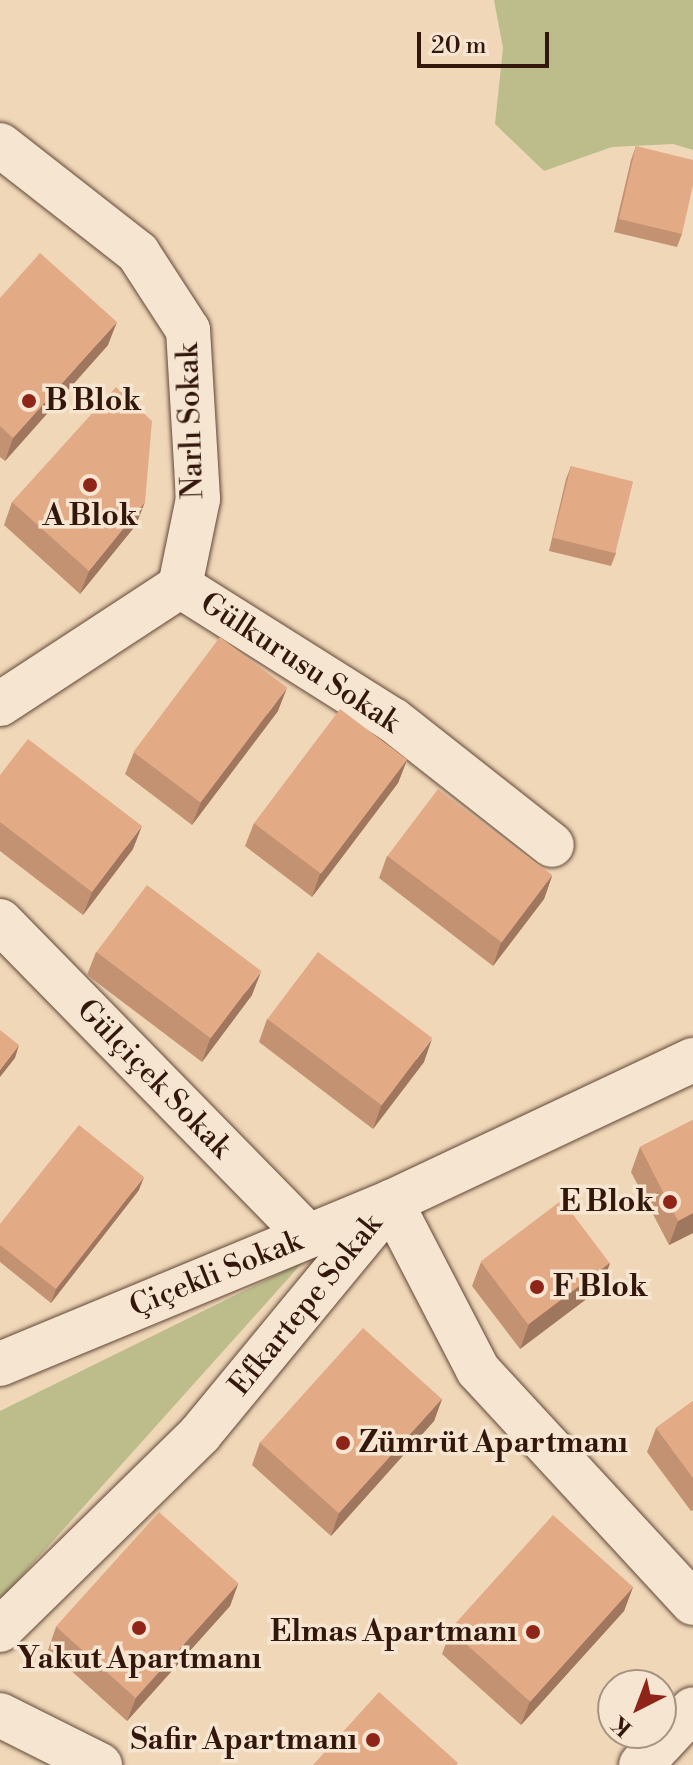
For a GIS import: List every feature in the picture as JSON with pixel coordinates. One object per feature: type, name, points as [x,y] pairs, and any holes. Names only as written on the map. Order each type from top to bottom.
[{"type":"street","name":"Narlı Sokak","points":[[0,145],[138,253],[188,330],[198,499],[180,586]]},
{"type":"street","name":"Gülkurusu Sokak","points":[[0,704],[180,586],[393,720],[552,845]]},
{"type":"street","name":"Gülçiçek Sokak","points":[[0,921],[309,1236]]},
{"type":"street","name":"Çiçekli Sokak","points":[[0,1364],[391,1202],[693,1060]]},
{"type":"street","name":"Efkartepe Sokak","points":[[0,1630],[200,1434],[391,1202],[478,1370],[693,1603]]},
{"type":"street","points":[[641,1765],[693,1709]]},
{"type":"street","points":[[0,1715],[100,1765]]},
{"type":"green space","points":[[494,0],[693,0],[693,150],[673,144],[612,147],[544,171],[495,124],[503,48]]},
{"type":"green space","points":[[303,1262],[0,1600],[0,1411]]},
{"type":"building","points":[[636,146],[693,160],[693,185],[682,234],[619,219]]},
{"type":"building","name":"B Blok","points":[[40,253],[117,322],[13,438],[0,426],[0,298]]},
{"type":"building","name":"A Blok","points":[[116,387],[152,421],[145,502],[89,571],[12,502]]},
{"type":"building","points":[[571,466],[633,481],[615,553],[553,538]]},
{"type":"building","points":[[220,637],[287,688],[200,803],[133,752]]},
{"type":"building","points":[[340,709],[407,760],[321,874],[254,823]]},
{"type":"building","points":[[28,739],[142,826],[92,892],[0,822],[0,775]]},
{"type":"building","points":[[438,789],[552,875],[502,942],[387,856]]},
{"type":"building","points":[[147,885],[261,971],[211,1038],[96,952]]},
{"type":"building","points":[[318,952],[432,1038],[382,1105],[267,1019]]},
{"type":"building","points":[[0,1030],[19,1045],[0,1070]]},
{"type":"building","points":[[693,1120],[693,1213],[678,1221],[640,1147]]},
{"type":"building","points":[[79,1125],[144,1177],[56,1289],[0,1245],[0,1224]]},
{"type":"building","name":"F Blok","points":[[562,1200],[610,1263],[528,1324],[481,1261]]},
{"type":"building","name":"Zümrüt Apartmanı","points":[[363,1328],[442,1399],[339,1513],[260,1442]]},
{"type":"building","points":[[693,1401],[693,1478],[656,1428]]},
{"type":"building","name":"Yakut Apartmanı","points":[[159,1512],[239,1584],[135,1698],[56,1626]]},
{"type":"building","name":"Elmas Apartmanı","points":[[553,1515],[633,1587],[530,1702],[450,1629]]},
{"type":"building","points":[[379,1692],[458,1763],[313,1765]]},
{"type":"place","name":"B Blok","points":[[29,401]]},
{"type":"place","name":"A Blok","points":[[90,485]]},
{"type":"place","name":"E Blok","points":[[670,1202]]},
{"type":"place","name":"F Blok","points":[[537,1287]]},
{"type":"place","name":"Zümrüt Apartmanı","points":[[343,1443]]},
{"type":"place","name":"Yakut Apartmanı","points":[[139,1628]]},
{"type":"place","name":"Elmas Apartmanı","points":[[533,1632]]},
{"type":"place","name":"Safir Apartmanı","points":[[373,1740]]}]
